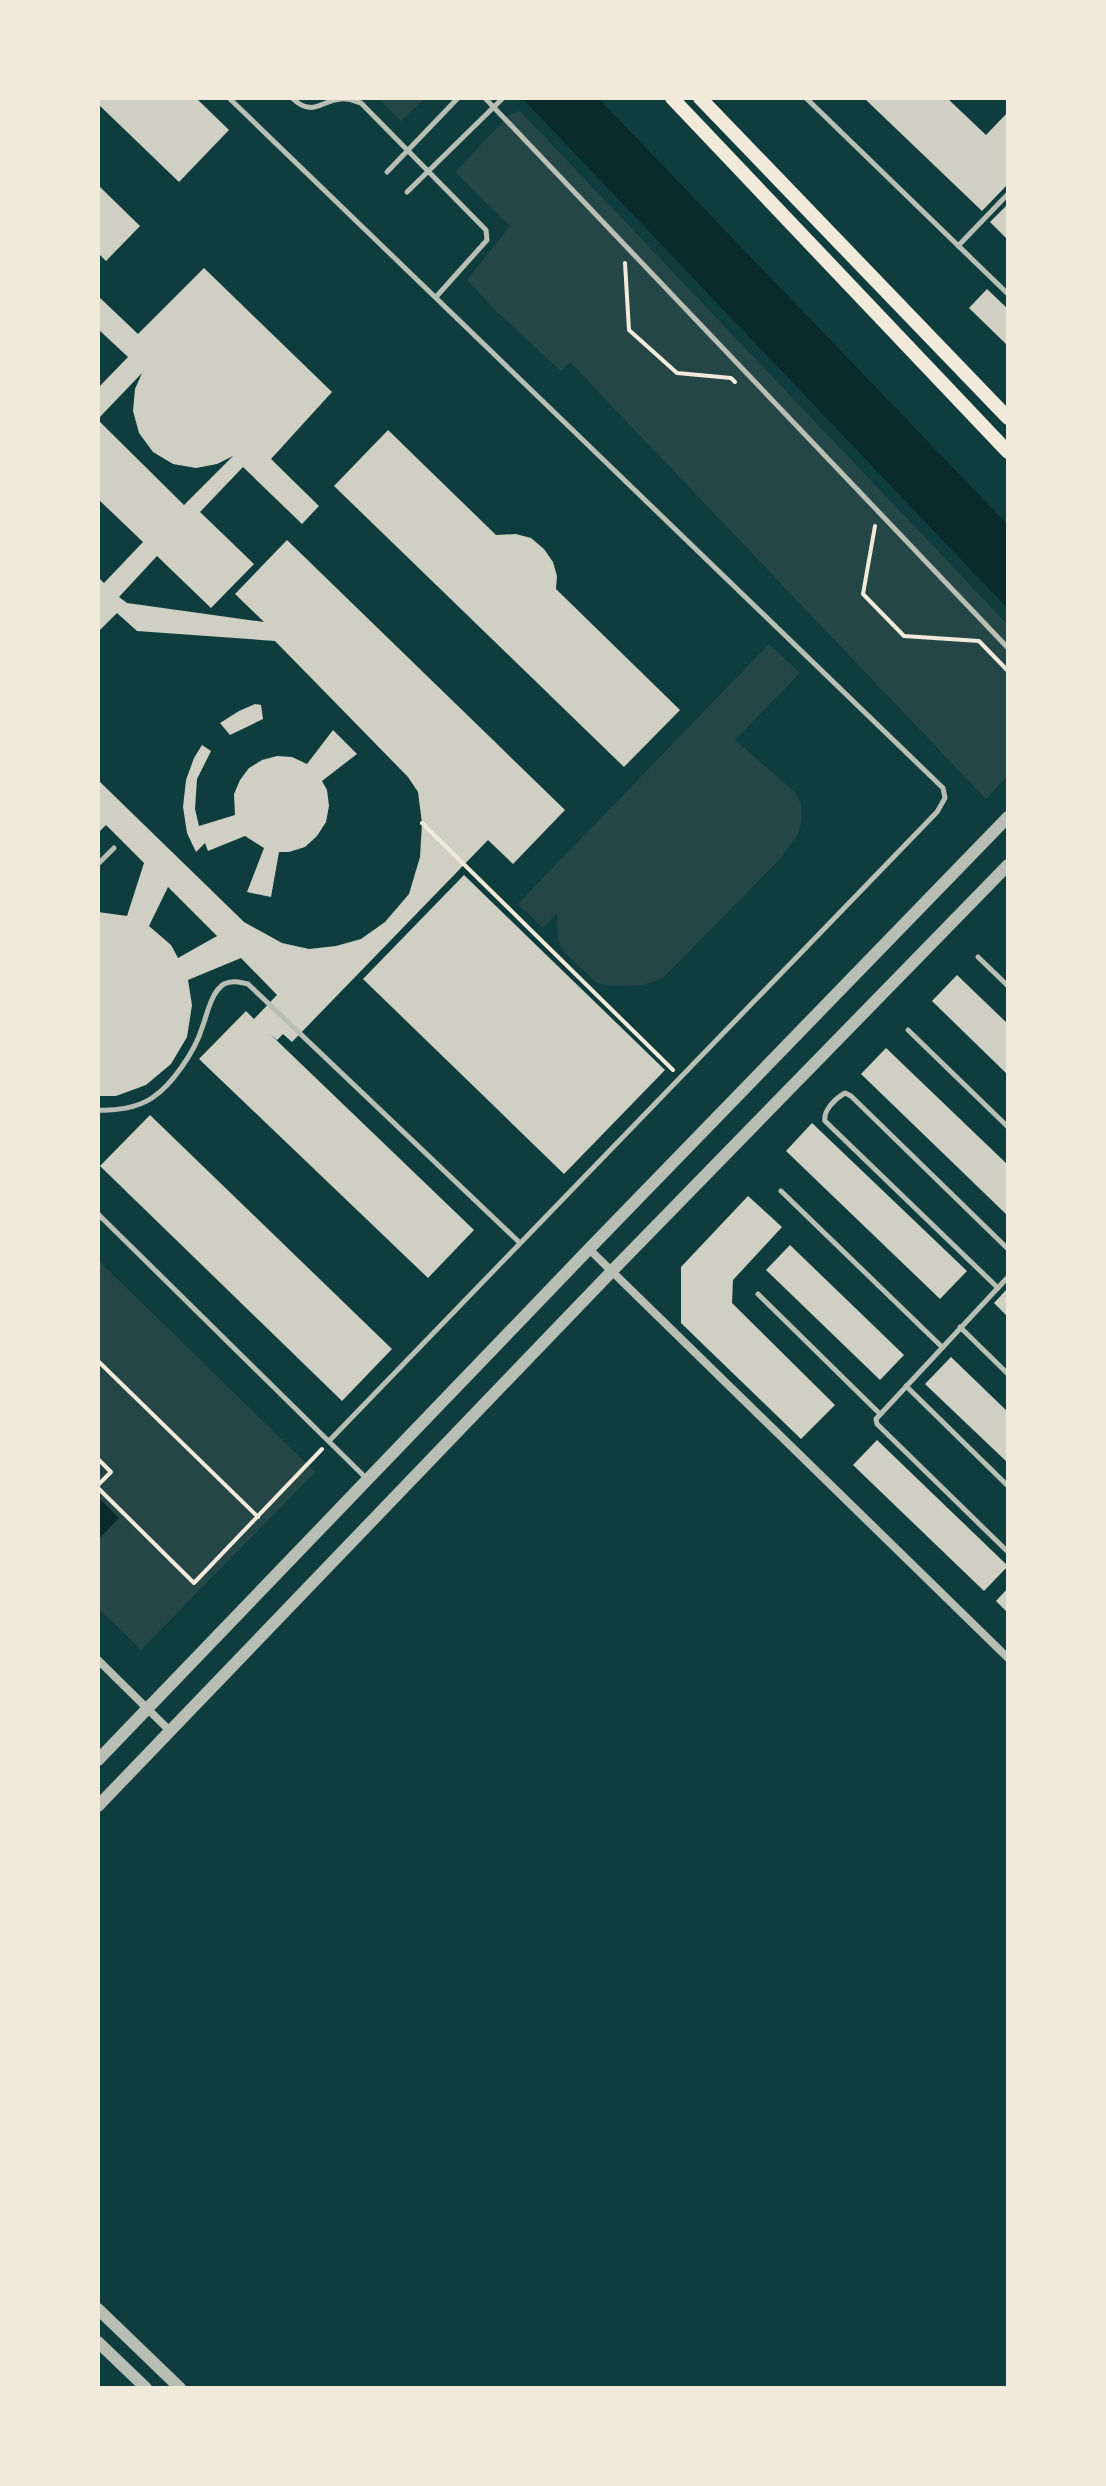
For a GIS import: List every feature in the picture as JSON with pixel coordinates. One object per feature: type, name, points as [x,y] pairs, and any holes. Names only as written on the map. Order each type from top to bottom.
[{"type":"main road","points":[[672,98],[1008,452]]},
{"type":"main road","points":[[700,98],[1008,418]]},
{"type":"street","points":[[98,1760],[1008,817]]},
{"type":"street","points":[[98,1806],[612,1271],[1008,865]]},
{"type":"street","points":[[589,1249],[1008,1658]]},
{"type":"street","points":[[98,1660],[170,1731]]},
{"type":"street","points":[[98,2309],[180,2388]]},
{"type":"street","points":[[98,2342],[146,2388]]},
{"type":"lane","points":[[229,98],[943,788],[945,798],[937,812],[329,1441]]},
{"type":"lane","points":[[292,98],[316,108],[338,99],[361,103],[486,230],[487,240],[436,297]]},
{"type":"lane","points":[[387,172],[458,98]]},
{"type":"lane","points":[[485,98],[1008,648]]},
{"type":"lane","points":[[407,192],[502,98]]},
{"type":"lane","points":[[806,98],[1008,294]]},
{"type":"lane","points":[[958,246],[1008,194]]},
{"type":"lane","points":[[98,864],[114,848]]},
{"type":"lane","points":[[978,957],[1008,986]]},
{"type":"lane","points":[[98,1110],[115,1111],[151,1098],[184,1064],[201,1033],[211,1000],[223,985],[236,981],[248,984],[520,1243]]},
{"type":"lane","points":[[908,1030],[1008,1127]]},
{"type":"lane","points":[[998,1288],[825,1121],[826,1111],[840,1096],[845,1093],[851,1096],[1008,1249]]},
{"type":"lane","points":[[781,1191],[942,1347]]},
{"type":"lane","points":[[98,1214],[367,1479]]},
{"type":"lane","points":[[1008,1277],[876,1419],[877,1424],[1008,1552]]},
{"type":"lane","points":[[758,1294],[879,1413]]},
{"type":"lane","points":[[960,1327],[1008,1374]]},
{"type":"lane","points":[[906,1386],[1008,1486]]},
{"type":"path","points":[[625,259],[629,330],[677,373],[731,378],[743,389]]},
{"type":"path","points":[[875,526],[863,594],[904,636],[979,641],[1008,671]]},
{"type":"path","points":[[422,823],[681,1077]]},
{"type":"path","points":[[98,1361],[258,1517]]},
{"type":"path","points":[[98,1459],[111,1472],[98,1487],[194,1583],[329,1441]]},
{"type":"shaded area","points":[[378,98],[425,98],[401,121]]},
{"type":"shaded area","points":[[522,98],[598,98],[1008,525],[1008,609]]},
{"type":"shaded area","points":[[520,111],[1008,625],[1008,775],[986,799],[570,362],[561,371],[467,280],[510,226],[455,172],[509,115]]},
{"type":"shaded area","points":[[769,644],[800,673],[735,740],[796,793],[801,804],[802,820],[798,834],[781,858],[663,978],[643,985],[597,983],[564,952],[558,941],[557,913],[543,928],[518,904]]},
{"type":"shaded area","points":[[98,1260],[315,1472],[141,1650],[98,1608]]},
{"type":"shaded area","points":[[98,1497],[119,1518],[101,1537],[98,1533]]},
{"type":"building","points":[[98,98],[196,98],[229,130],[179,182],[98,104]]},
{"type":"building","points":[[867,98],[947,98],[986,135],[1008,112],[1008,184],[982,211]]},
{"type":"building","points":[[98,185],[140,226],[106,261],[98,253]]},
{"type":"building","points":[[1008,204],[1008,240],[990,222]]},
{"type":"building","points":[[204,268],[332,392],[271,459],[319,506],[302,524],[243,467],[200,512],[254,564],[211,608],[157,556],[119,597],[127,603],[264,622],[235,594],[287,540],[565,810],[513,864],[488,840],[292,1042],[283,1034],[277,1040],[270,1034],[474,1230],[428,1278],[199,1059],[246,1011],[254,1019],[277,995],[241,958],[188,980],[192,1005],[187,1037],[171,1064],[146,1085],[116,1096],[98,1096],[98,912],[127,916],[144,863],[106,825],[98,833],[98,780],[244,922],[282,943],[309,949],[361,939],[385,922],[409,894],[420,857],[422,823],[418,792],[408,777],[275,641],[137,631],[117,613],[98,632],[98,577],[104,583],[143,542],[98,499],[98,420],[184,505],[233,456],[217,464],[196,468],[173,464],[153,452],[139,433],[133,411],[135,389],[142,373],[98,419],[98,388],[128,357],[98,329],[98,296],[138,334]],"holes":[[[168,887],[217,936],[178,958],[171,945],[149,926]]]},
{"type":"building","points":[[987,289],[1008,309],[1008,346],[969,308]]},
{"type":"building","points":[[388,430],[496,535],[516,534],[531,538],[544,549],[553,562],[557,576],[556,589],[680,710],[624,767],[334,486]]},
{"type":"building","points":[[255,704],[261,705],[263,719],[230,735],[220,723],[239,711]]},
{"type":"building","points":[[333,730],[357,754],[322,781],[329,806],[326,822],[317,836],[305,847],[279,852],[271,897],[247,892],[264,848],[245,836],[208,851],[205,843],[196,852],[187,833],[183,807],[186,780],[202,745],[211,751],[197,779],[195,809],[199,826],[235,815],[234,794],[249,768],[277,756],[292,757],[307,764]]},
{"type":"building","points":[[464,875],[665,1070],[564,1174],[363,979]]},
{"type":"building","points":[[957,975],[1008,1024],[1008,1075],[932,1001]]},
{"type":"building","points":[[886,1048],[1008,1165],[1008,1216],[861,1074]]},
{"type":"building","points":[[150,1115],[392,1349],[342,1401],[100,1166]]},
{"type":"building","points":[[812,1123],[967,1271],[940,1299],[786,1151]]},
{"type":"building","points":[[748,1196],[782,1227],[733,1280],[732,1303],[835,1405],[801,1439],[681,1323],[681,1267]]},
{"type":"building","points":[[790,1245],[904,1355],[880,1380],[766,1270]]},
{"type":"building","points":[[1008,1288],[1008,1317],[994,1303]]},
{"type":"building","points":[[951,1357],[1008,1412],[1008,1463],[925,1384]]},
{"type":"building","points":[[877,1440],[1008,1566],[984,1591],[853,1465]]},
{"type":"building","points":[[1008,1588],[1008,1613],[996,1601]]}]
